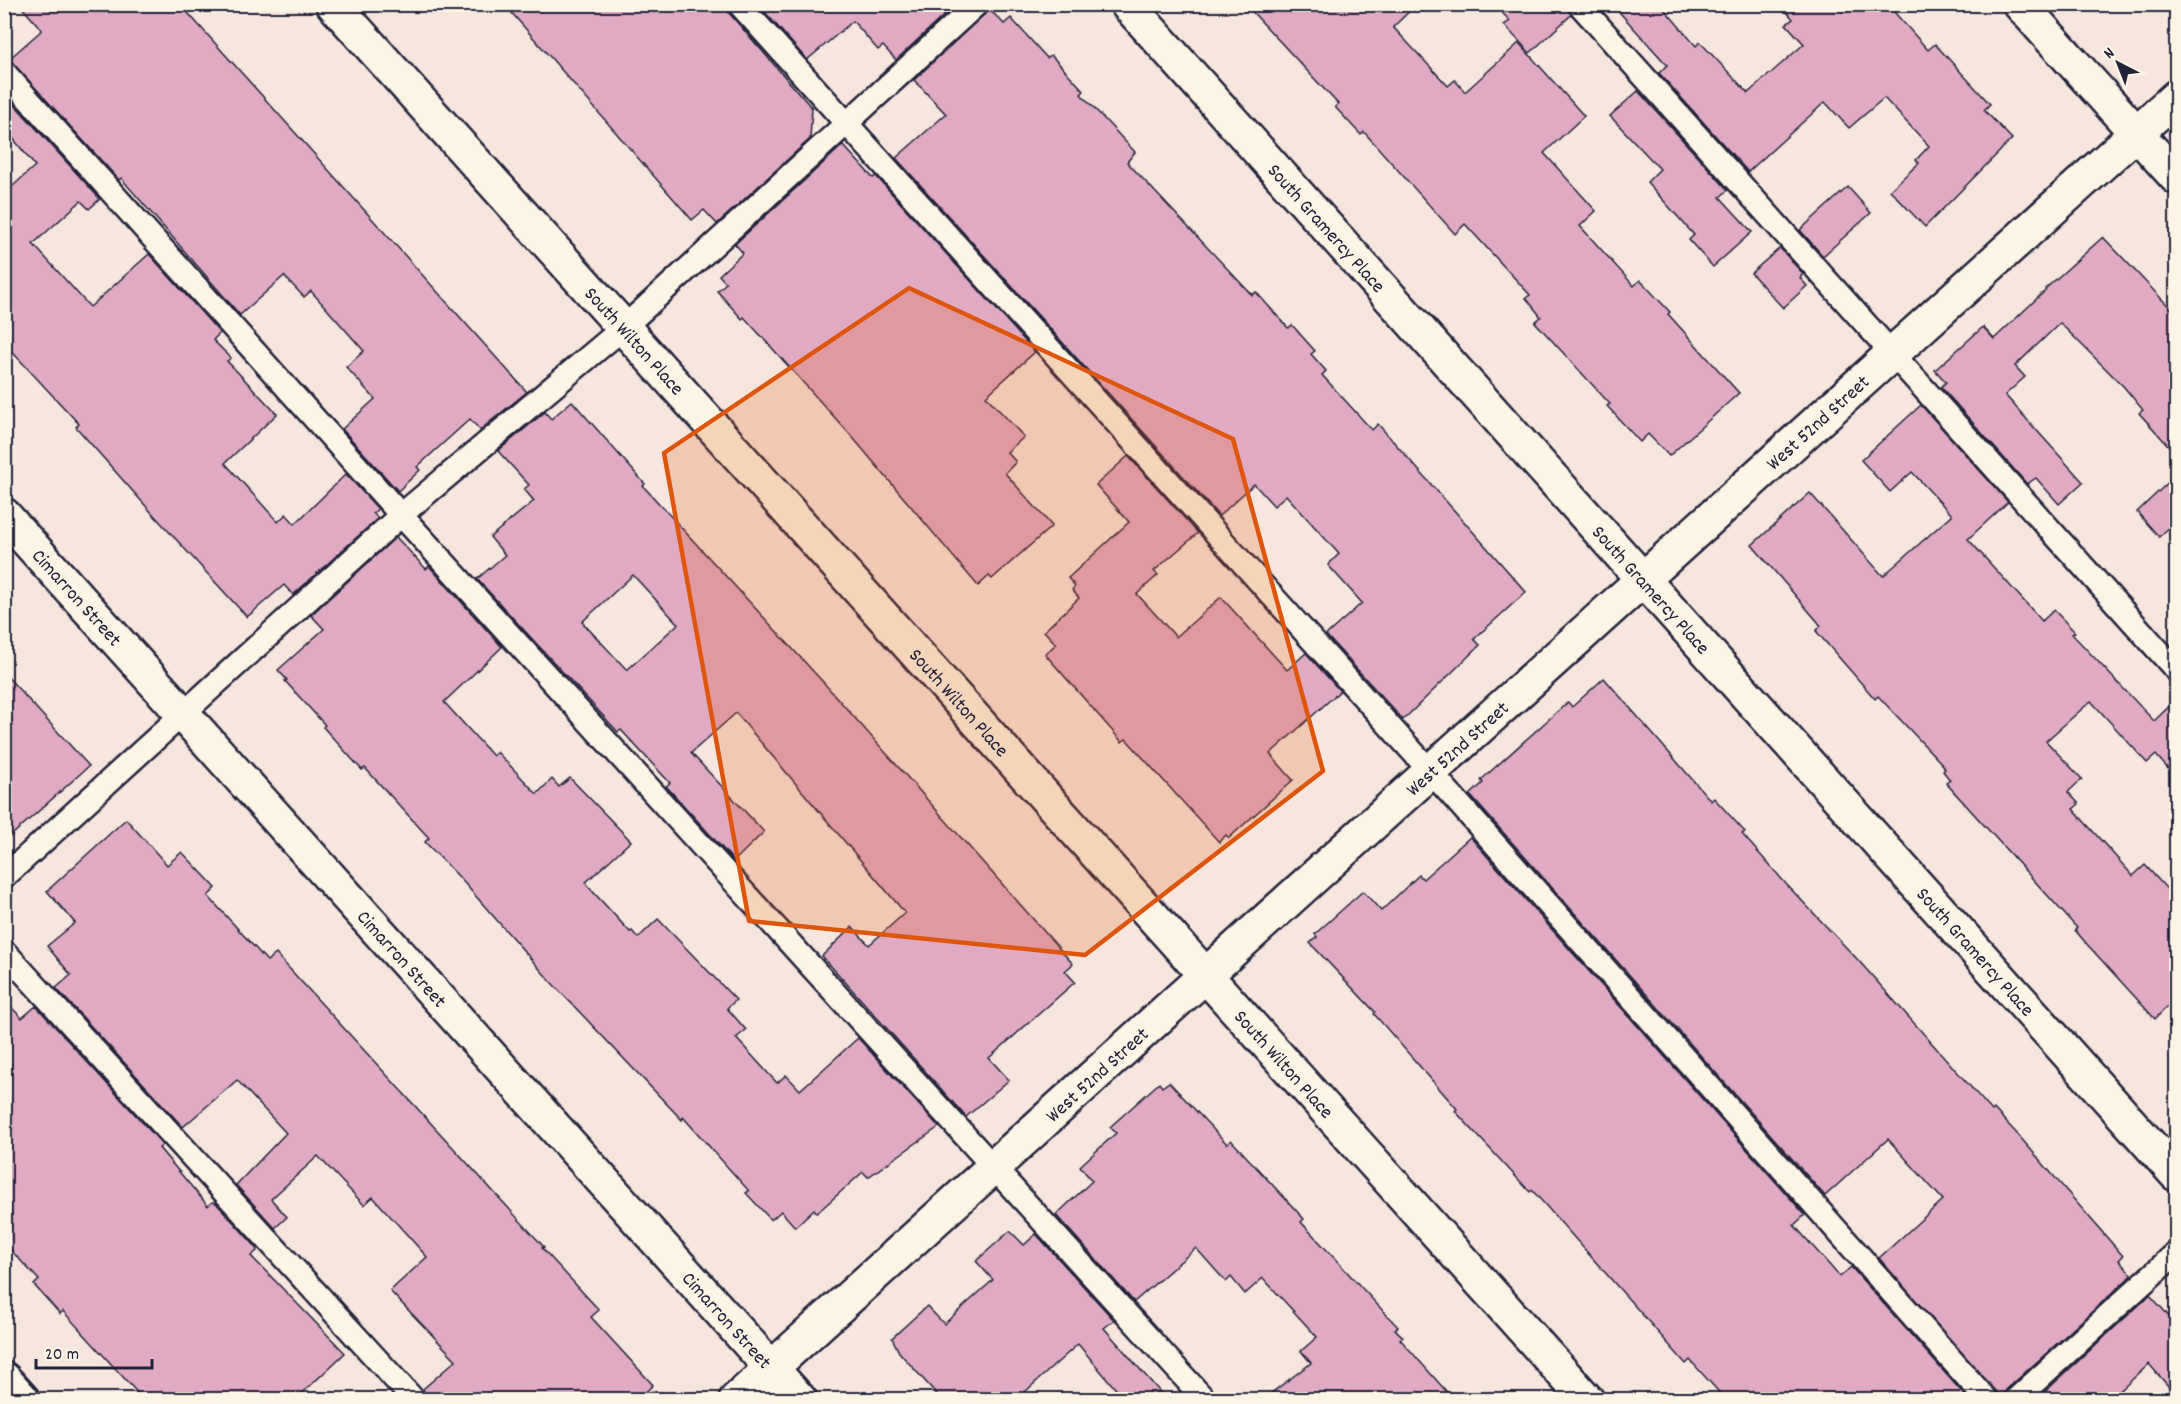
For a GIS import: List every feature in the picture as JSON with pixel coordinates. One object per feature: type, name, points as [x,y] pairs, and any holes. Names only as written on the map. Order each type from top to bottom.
[{"type":"street","name":"South Wilton Place","points":[[333,4],[1587,1400]]},
{"type":"street","name":"South Gramercy Place","points":[[1127,4],[2176,1174]]},
{"type":"street","points":[[2020,4],[2176,177]]},
{"type":"street","name":"West 52nd Street","points":[[736,1400],[2176,97]]},
{"type":"street","name":"Cimarron Street","points":[[4,515],[800,1400]]},
{"type":"street","points":[[4,1379],[23,1400]]},
{"type":"lane","points":[[739,4],[1431,772],[1987,1400]]},
{"type":"lane","points":[[4,876],[401,514],[623,328],[977,4]]},
{"type":"lane","points":[[1579,4],[2176,670]]},
{"type":"lane","points":[[4,72],[401,514],[1205,1400]]},
{"type":"lane","points":[[4,951],[414,1400]]},
{"type":"lane","points":[[2015,1400],[2176,1253]]},
{"type":"highlighted area","points":[[909,288],[1233,439],[1323,771],[1085,955],[749,921],[664,453]]},
{"type":"building","points":[[19,4],[180,4],[527,392],[480,430],[470,419],[417,467],[420,470],[398,491],[342,429],[375,399],[346,367],[364,351],[311,291],[304,297],[284,276],[240,315],[121,178],[119,180],[9,59],[42,30]]},
{"type":"building","points":[[504,4],[726,4],[729,13],[812,108],[810,139],[717,224],[704,210],[692,220]]},
{"type":"building","points":[[758,4],[956,4],[896,60],[883,46],[878,50],[853,21],[807,60]]},
{"type":"building","points":[[1245,4],[1417,4],[1393,27],[1448,86],[1455,80],[1465,92],[1519,43],[1584,116],[1544,153],[1596,211],[1580,226],[1634,286],[1640,280],[1739,393],[1669,456],[1648,434],[1640,442],[1607,406],[1610,404],[1535,322],[1541,317],[1526,298],[1530,295],[1465,224],[1455,234],[1364,132],[1361,135],[1335,107],[1338,104]]},
{"type":"building","points":[[1494,4],[1566,4],[1571,15],[1530,53],[1504,25],[1510,21]]},
{"type":"building","points":[[1612,4],[1660,4],[1696,46],[1700,42],[1748,93],[1804,44],[1786,24],[1793,19],[1780,4],[1887,4],[1928,50],[1935,44],[1990,104],[1984,110],[2012,139],[1925,227],[1890,190],[1919,163],[1916,160],[1929,146],[1884,98],[1849,128],[1825,102],[1748,172],[1659,73],[1667,65]]},
{"type":"building","points":[[989,9],[1004,24],[1011,18],[1047,58],[1051,55],[1084,91],[1081,94],[1135,152],[1127,162],[1252,295],[1256,292],[1288,328],[1292,325],[1315,351],[1311,354],[1326,371],[1322,375],[1372,430],[1378,424],[1526,592],[1474,639],[1480,645],[1403,720],[1326,635],[1362,603],[1328,565],[1339,554],[1286,495],[1274,506],[1254,484],[1219,516],[896,158],[946,114],[914,80]]},
{"type":"building","points":[[1638,91],[1728,190],[1720,197],[1752,232],[1713,267],[1689,240],[1694,235],[1647,182],[1660,169],[1610,116]]},
{"type":"building","points":[[4,93],[100,199],[89,209],[81,201],[33,244],[90,307],[149,254],[220,333],[213,340],[231,358],[227,361],[277,414],[225,463],[278,522],[286,514],[295,524],[346,474],[378,509],[373,513],[378,518],[293,595],[284,585],[247,617],[76,427],[79,424],[4,343],[4,194],[35,166],[4,127]]},
{"type":"building","points":[[843,145],[873,178],[876,176],[1035,352],[986,396],[1024,437],[1007,452],[1016,462],[1005,473],[1052,526],[992,579],[989,576],[978,586],[854,439],[744,317],[742,319],[717,291],[726,283],[719,275],[743,253],[735,244]]},
{"type":"building","points":[[1848,187],[1871,213],[1823,256],[1800,230]]},
{"type":"building","points":[[2103,237],[2176,314],[2176,454],[2139,413],[2143,410],[2124,387],[2060,323],[2015,366],[2025,377],[2005,395],[2083,482],[2059,504],[2036,478],[2027,484],[1941,387],[1946,382],[1935,370],[1983,327],[1994,339]]},
{"type":"building","points":[[1780,248],[1803,274],[1800,278],[1807,286],[1783,308],[1751,273]]},
{"type":"building","points":[[572,401],[645,484],[643,486],[823,682],[1073,964],[1065,971],[1075,982],[989,1058],[1009,1080],[966,1117],[822,956],[852,927],[869,945],[905,913],[736,713],[691,753],[764,832],[734,861],[666,786],[670,783],[621,730],[618,732],[477,579],[505,555],[490,537],[534,501],[524,489],[529,485],[498,451],[545,412],[551,419]],"holes":[[[633,575],[678,624],[627,670],[582,622]]]},
{"type":"building","points":[[1921,405],[2008,502],[1968,539],[2042,621],[2054,610],[2075,632],[2072,634],[2154,721],[2176,700],[2176,778],[2156,755],[2147,763],[2091,701],[2046,741],[2082,779],[2068,792],[2079,804],[2073,809],[2133,876],[2145,865],[2176,899],[2176,998],[2155,1019],[2085,942],[2075,930],[2077,928],[1946,783],[1950,780],[1943,771],[1945,769],[1943,765],[1878,696],[1875,699],[1816,631],[1821,626],[1752,545],[1810,493],[1883,576],[1952,515],[1912,472],[1890,492],[1861,460]]},
{"type":"building","points":[[1128,456],[1198,533],[1154,571],[1158,575],[1137,594],[1176,637],[1221,597],[1287,670],[1306,653],[1340,691],[1270,754],[1293,780],[1229,838],[1226,835],[1219,842],[1126,739],[1122,742],[1045,654],[1056,644],[1044,631],[1079,598],[1072,590],[1075,586],[1068,578],[1129,522],[1096,485]]},
{"type":"building","points":[[2176,475],[2176,521],[2159,537],[2137,512]]},
{"type":"building","points":[[396,537],[426,569],[429,566],[502,647],[444,702],[493,756],[497,752],[537,794],[552,779],[559,787],[570,778],[631,841],[585,883],[630,932],[632,931],[638,938],[658,919],[736,1000],[727,1008],[746,1030],[736,1038],[777,1083],[786,1075],[800,1090],[858,1038],[939,1127],[868,1177],[863,1172],[817,1213],[814,1209],[795,1227],[781,1211],[771,1220],[746,1193],[749,1191],[683,1117],[682,1120],[552,983],[459,877],[425,842],[429,838],[365,768],[362,770],[323,727],[325,725],[285,681],[287,680],[278,670],[324,629],[311,615]]},
{"type":"building","points":[[4,673],[89,766],[4,842]]},
{"type":"building","points":[[1604,678],[1711,801],[1714,798],[1745,832],[1742,834],[1787,885],[1858,960],[1992,1111],[1994,1109],[2019,1136],[2123,1256],[2119,1260],[2132,1275],[2006,1390],[2002,1400],[1879,1258],[1943,1200],[1888,1139],[1825,1196],[1470,795],[1483,783],[1481,780],[1568,702],[1572,707]]},
{"type":"building","points":[[126,819],[167,865],[182,852],[216,888],[208,896],[267,961],[276,954],[544,1247],[542,1248],[599,1310],[591,1317],[653,1385],[637,1400],[427,1400],[423,1389],[456,1360],[390,1291],[427,1257],[373,1197],[364,1205],[318,1156],[271,1199],[287,1217],[275,1228],[236,1185],[286,1133],[237,1080],[183,1127],[56,988],[71,975],[47,946],[75,923],[47,891]]},
{"type":"building","points":[[1470,837],[1805,1215],[1794,1225],[1840,1277],[1851,1267],[1969,1400],[1726,1400],[1690,1360],[1686,1364],[1532,1190],[1530,1192],[1455,1111],[1457,1109],[1374,1014],[1375,1012],[1310,943],[1317,937],[1315,934],[1363,891],[1381,911],[1419,875],[1423,879]]},
{"type":"building","points":[[4,1000],[22,1018],[36,1006],[163,1145],[159,1148],[208,1206],[212,1202],[216,1203],[256,1247],[257,1251],[251,1256],[345,1353],[295,1400],[144,1400],[63,1311],[60,1314],[34,1285],[39,1280],[4,1243]]},
{"type":"building","points":[[1169,1082],[1227,1144],[1231,1140],[1304,1219],[1301,1222],[1398,1327],[1395,1329],[1403,1337],[1400,1339],[1454,1400],[1262,1400],[1311,1363],[1301,1351],[1317,1337],[1263,1278],[1245,1294],[1231,1277],[1226,1282],[1196,1248],[1134,1302],[1056,1215],[1092,1181],[1080,1166],[1116,1133],[1110,1127],[1159,1083],[1162,1087]]},
{"type":"building","points":[[1010,1231],[1024,1245],[1036,1234],[1114,1320],[1104,1328],[1167,1400],[1125,1400],[1078,1344],[1016,1400],[942,1400],[899,1352],[892,1338],[927,1306],[944,1324],[993,1280],[976,1261]]},
{"type":"building","points":[[2150,1295],[2176,1324],[2176,1395],[2149,1364],[2110,1400],[2036,1400]]}]
